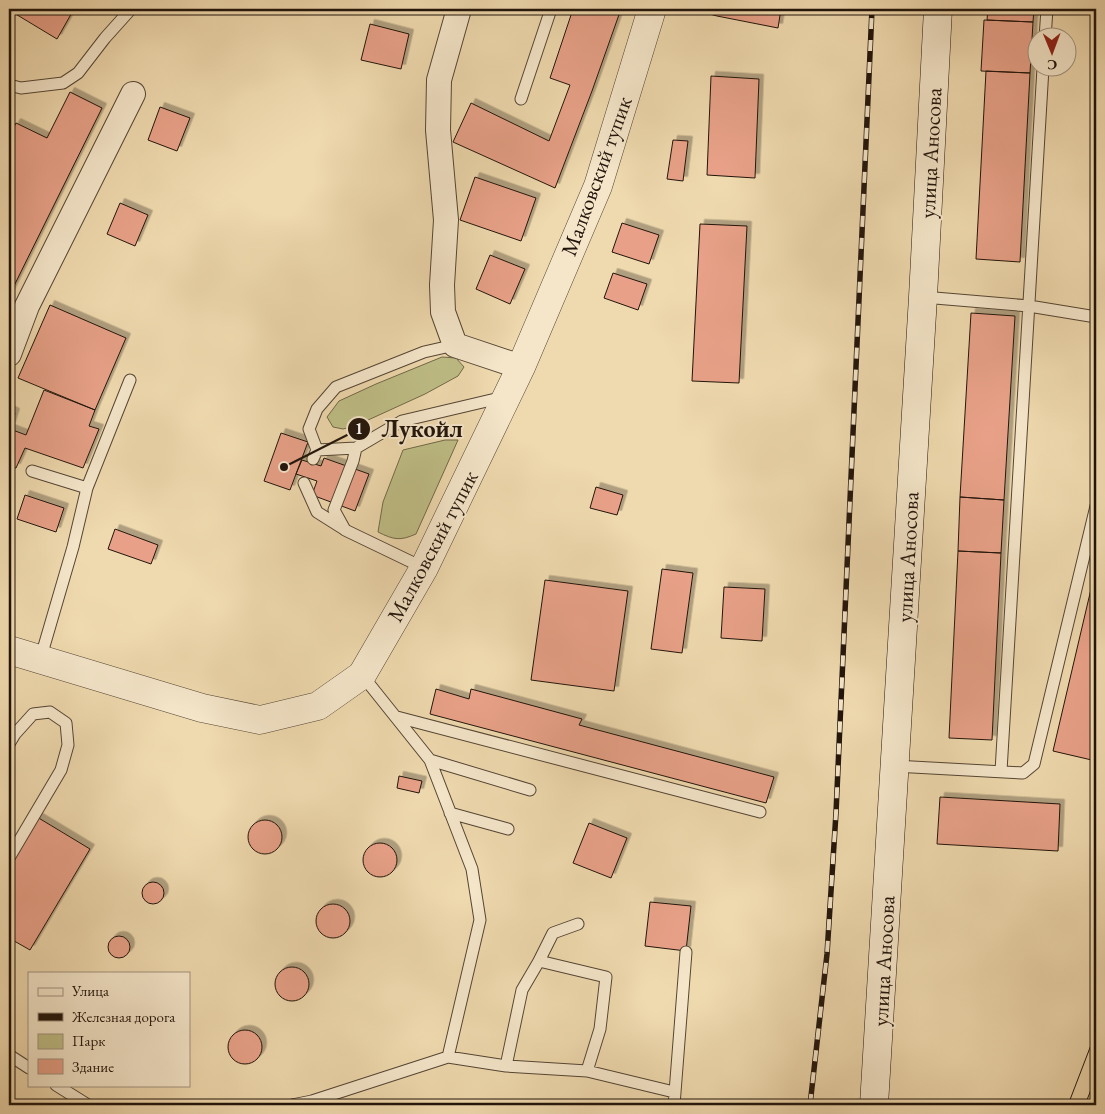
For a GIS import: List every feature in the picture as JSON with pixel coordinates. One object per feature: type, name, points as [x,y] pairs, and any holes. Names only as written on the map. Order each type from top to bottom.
[{"type":"street","points":[[459,9],[439,80],[438,130],[446,220],[442,285],[444,312],[455,345],[521,367]]},
{"type":"street","name":"Малковский тупик","points":[[9,650],[202,708],[260,720],[318,706],[362,675],[424,568],[521,367],[598,186],[652,9]]},
{"type":"street","name":"улица Аносова","points":[[871,1099],[923,298],[938,9]]},
{"type":"street","points":[[9,354],[27,306],[133,94]]},
{"type":"lane","points":[[9,85],[22,88],[63,83],[78,73],[131,9]]},
{"type":"lane","points":[[521,99],[551,9]]},
{"type":"lane","points":[[1046,28],[1047,9]]},
{"type":"lane","points":[[1001,772],[1042,78]]},
{"type":"lane","points":[[923,298],[1029,306],[1096,317]]},
{"type":"lane","points":[[455,345],[424,352],[336,387],[317,408],[309,430],[315,455],[356,448],[402,421],[508,396]]},
{"type":"lane","points":[[40,660],[73,547],[87,488],[130,380]]},
{"type":"lane","points":[[345,530],[334,510],[354,460],[356,448]]},
{"type":"lane","points":[[32,471],[87,488]]},
{"type":"lane","points":[[304,483],[317,512],[345,530],[424,568]]},
{"type":"lane","points":[[894,766],[1023,773],[1034,764],[1096,506]]},
{"type":"lane","points":[[362,675],[430,760],[472,869],[480,920],[448,1057]]},
{"type":"lane","points":[[9,744],[15,734],[33,714],[50,712],[66,723],[68,745],[61,770],[9,858]]},
{"type":"lane","points":[[397,717],[760,812]]},
{"type":"lane","points":[[430,760],[530,790]]},
{"type":"lane","points":[[450,812],[508,829]]},
{"type":"lane","points":[[506,1066],[522,990],[553,933],[578,924]]},
{"type":"lane","points":[[674,1105],[686,952]]},
{"type":"lane","points":[[538,961],[606,977],[600,1029],[587,1071]]},
{"type":"lane","points":[[9,1055],[28,1067]]},
{"type":"lane","points":[[292,1105],[312,1101],[448,1057],[506,1066],[587,1071],[674,1092]]},
{"type":"lane","points":[[58,1086],[88,1105]]},
{"type":"green space","points":[[442,357],[456,358],[464,367],[458,376],[425,394],[355,426],[343,429],[333,427],[327,417],[339,401]]},
{"type":"green space","points":[[445,440],[458,440],[416,534],[397,539],[378,532],[383,502],[403,450]]},
{"type":"building","points":[[9,9],[74,9],[57,39]]},
{"type":"building","points":[[573,9],[621,9],[555,188],[453,142],[471,103],[549,141],[570,85],[550,78]]},
{"type":"building","points":[[690,9],[781,9],[778,28]]},
{"type":"building","points":[[988,9],[1034,9],[1033,22],[987,20]]},
{"type":"building","points":[[984,20],[1033,22],[1033,28],[1028,28],[1028,73],[981,71]]},
{"type":"building","points":[[370,24],[409,34],[401,69],[361,60]]},
{"type":"building","points":[[986,71],[1028,73],[1028,78],[1030,78],[1020,262],[976,259]]},
{"type":"building","points":[[711,76],[759,79],[755,178],[707,175]]},
{"type":"building","points":[[70,92],[102,108],[9,296],[9,137],[16,123],[47,138]]},
{"type":"building","points":[[160,107],[190,118],[177,151],[148,140]]},
{"type":"building","points":[[673,140],[688,141],[683,181],[667,179]]},
{"type":"building","points":[[475,177],[536,198],[521,241],[460,220]]},
{"type":"building","points":[[120,203],[148,215],[135,246],[107,234]]},
{"type":"building","points":[[622,223],[659,235],[649,264],[612,252]]},
{"type":"building","points":[[700,224],[747,226],[739,383],[692,381]]},
{"type":"building","points":[[490,255],[525,269],[510,304],[476,289]]},
{"type":"building","points":[[613,273],[647,284],[638,310],[604,298]]},
{"type":"building","points":[[50,305],[126,338],[95,410],[18,378]]},
{"type":"building","points":[[971,313],[1015,316],[1004,500],[960,497]]},
{"type":"building","points":[[44,390],[95,410],[89,426],[99,429],[83,468],[25,448],[16,468],[9,466],[9,410],[15,413],[10,429],[26,435]]},
{"type":"building","points":[[281,433],[308,442],[290,490],[264,481]]},
{"type":"building","points":[[324,458],[369,474],[355,511],[312,495],[317,481],[296,474],[302,460],[321,466]]},
{"type":"building","points":[[596,487],[623,495],[617,515],[590,508]]},
{"type":"building","points":[[25,495],[64,508],[56,532],[17,519]]},
{"type":"building","points":[[960,497],[1004,500],[1001,553],[958,551]]},
{"type":"building","points":[[115,529],[158,545],[151,564],[108,549]]},
{"type":"building","points":[[958,551],[1001,553],[992,740],[949,738]]},
{"type":"building","points":[[662,569],[693,573],[682,653],[651,649]]},
{"type":"building","points":[[1096,572],[1096,761],[1053,751]]},
{"type":"building","points":[[545,580],[628,591],[614,691],[531,680]]},
{"type":"building","points":[[724,587],[765,589],[762,641],[721,638]]},
{"type":"building","points":[[436,689],[469,699],[471,689],[582,719],[579,725],[774,777],[766,803],[430,714]]},
{"type":"building","points":[[399,776],[422,781],[419,793],[397,788]]},
{"type":"building","points":[[940,797],[1060,804],[1058,851],[937,844]]},
{"type":"building","points":[[37,817],[90,849],[30,950],[9,938],[9,865]]},
{"type":"building","points":[[265,820],[277,825],[282,837],[277,849],[265,854],[253,849],[248,837],[253,825]]},
{"type":"building","points":[[589,823],[627,838],[611,878],[573,863]]},
{"type":"building","points":[[380,843],[392,848],[397,860],[392,872],[380,877],[368,872],[363,860],[368,848]]},
{"type":"building","points":[[153,882],[161,885],[164,893],[161,901],[153,904],[145,901],[142,893],[145,885]]},
{"type":"building","points":[[650,902],[691,906],[686,951],[645,946]]},
{"type":"building","points":[[333,904],[345,909],[350,921],[345,933],[333,938],[321,933],[316,921],[321,909]]},
{"type":"building","points":[[119,936],[127,939],[130,947],[127,955],[119,958],[111,955],[108,947],[111,939]]},
{"type":"building","points":[[292,967],[304,972],[309,984],[304,996],[292,1001],[280,996],[275,984],[280,972]]},
{"type":"building","points":[[245,1030],[257,1035],[262,1047],[257,1059],[245,1064],[233,1059],[228,1047],[233,1035]]},
{"type":"tram line","points":[[1068,1105],[1096,1032]]},
{"type":"tram line","points":[[1085,1105],[1096,1077]]},
{"type":"railway","points":[[810,1105],[827,954],[836,813],[872,9]]},
{"type":"place","name":"Лукойл","points":[[284,467]]}]
